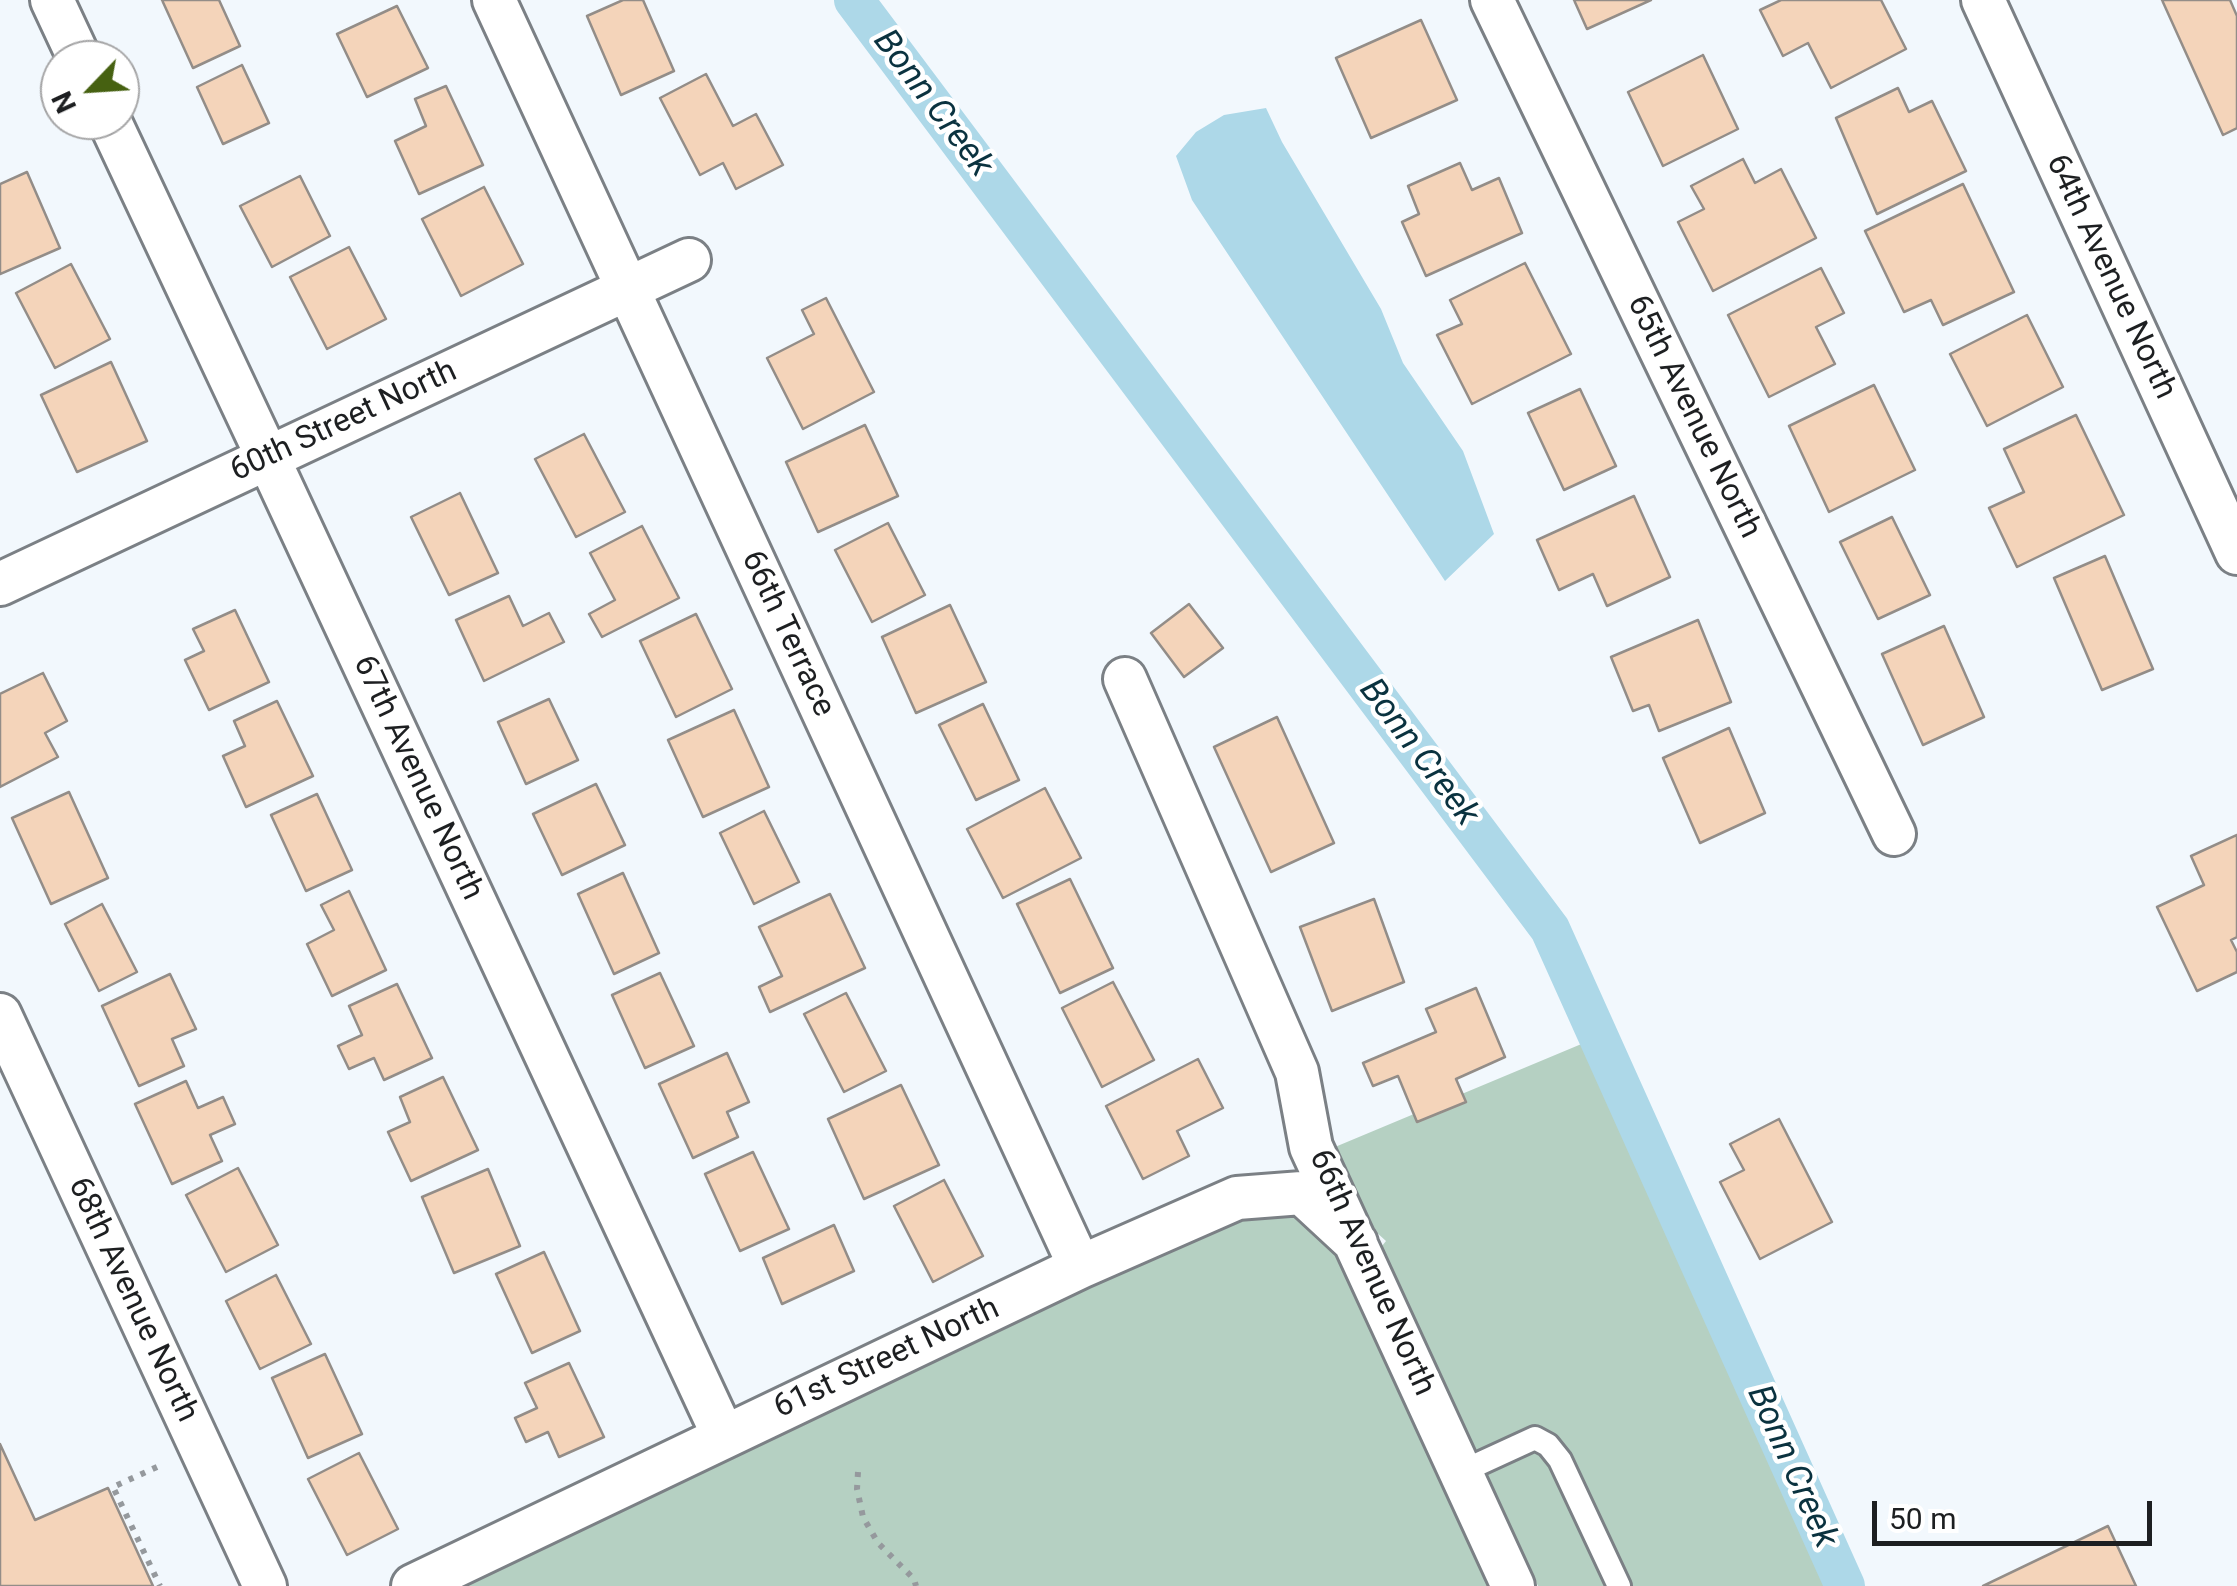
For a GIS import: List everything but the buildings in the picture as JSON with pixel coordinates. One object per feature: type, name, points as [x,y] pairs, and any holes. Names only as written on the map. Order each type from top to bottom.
[{"type":"street","points":[[52,0],[71,40]]},
{"type":"street","name":"66th Terrace","points":[[494,0],[1080,1267]]},
{"type":"street","name":"65th Avenue North","points":[[1492,0],[1894,834]]},
{"type":"street","name":"64th Avenue North","points":[[1983,0],[2237,553]]},
{"type":"street","name":"67th Avenue North","points":[[118,140],[724,1437]]},
{"type":"street","name":"60th Street North","points":[[0,584],[688,260]]},
{"type":"street","name":"66th Avenue North","points":[[1125,679],[1297,1072],[1311,1147],[1461,1472],[1501,1582]]},
{"type":"street","name":"68th Avenue North","points":[[0,1014],[265,1586]]},
{"type":"street","name":"61st Street North","points":[[413,1586],[1080,1267],[1237,1198],[1302,1193],[1356,1243]]},
{"type":"lane","points":[[1461,1472],[1535,1438],[1548,1445],[1560,1460],[1620,1586]]},
{"type":"path","points":[[156,1467],[113,1487],[160,1586]]},
{"type":"path","points":[[858,1472],[856,1489],[864,1517],[878,1543],[914,1579],[916,1586]]},
{"type":"green space","points":[[1591,1040],[1836,1586],[1538,1586],[1382,1246],[1386,1241],[1375,1231],[1335,1147]]},
{"type":"green space","points":[[1293,1213],[1338,1255],[1490,1586],[458,1586],[1088,1285],[1241,1217]]},
{"type":"water","points":[[1266,108],[1381,309],[1403,363],[1463,451],[1494,534],[1445,581],[1192,200],[1176,156],[1196,132],[1224,115]]},
{"type":"waterway","name":"Bonn Creek","points":[[854,0],[1550,929],[1845,1586]]}]
